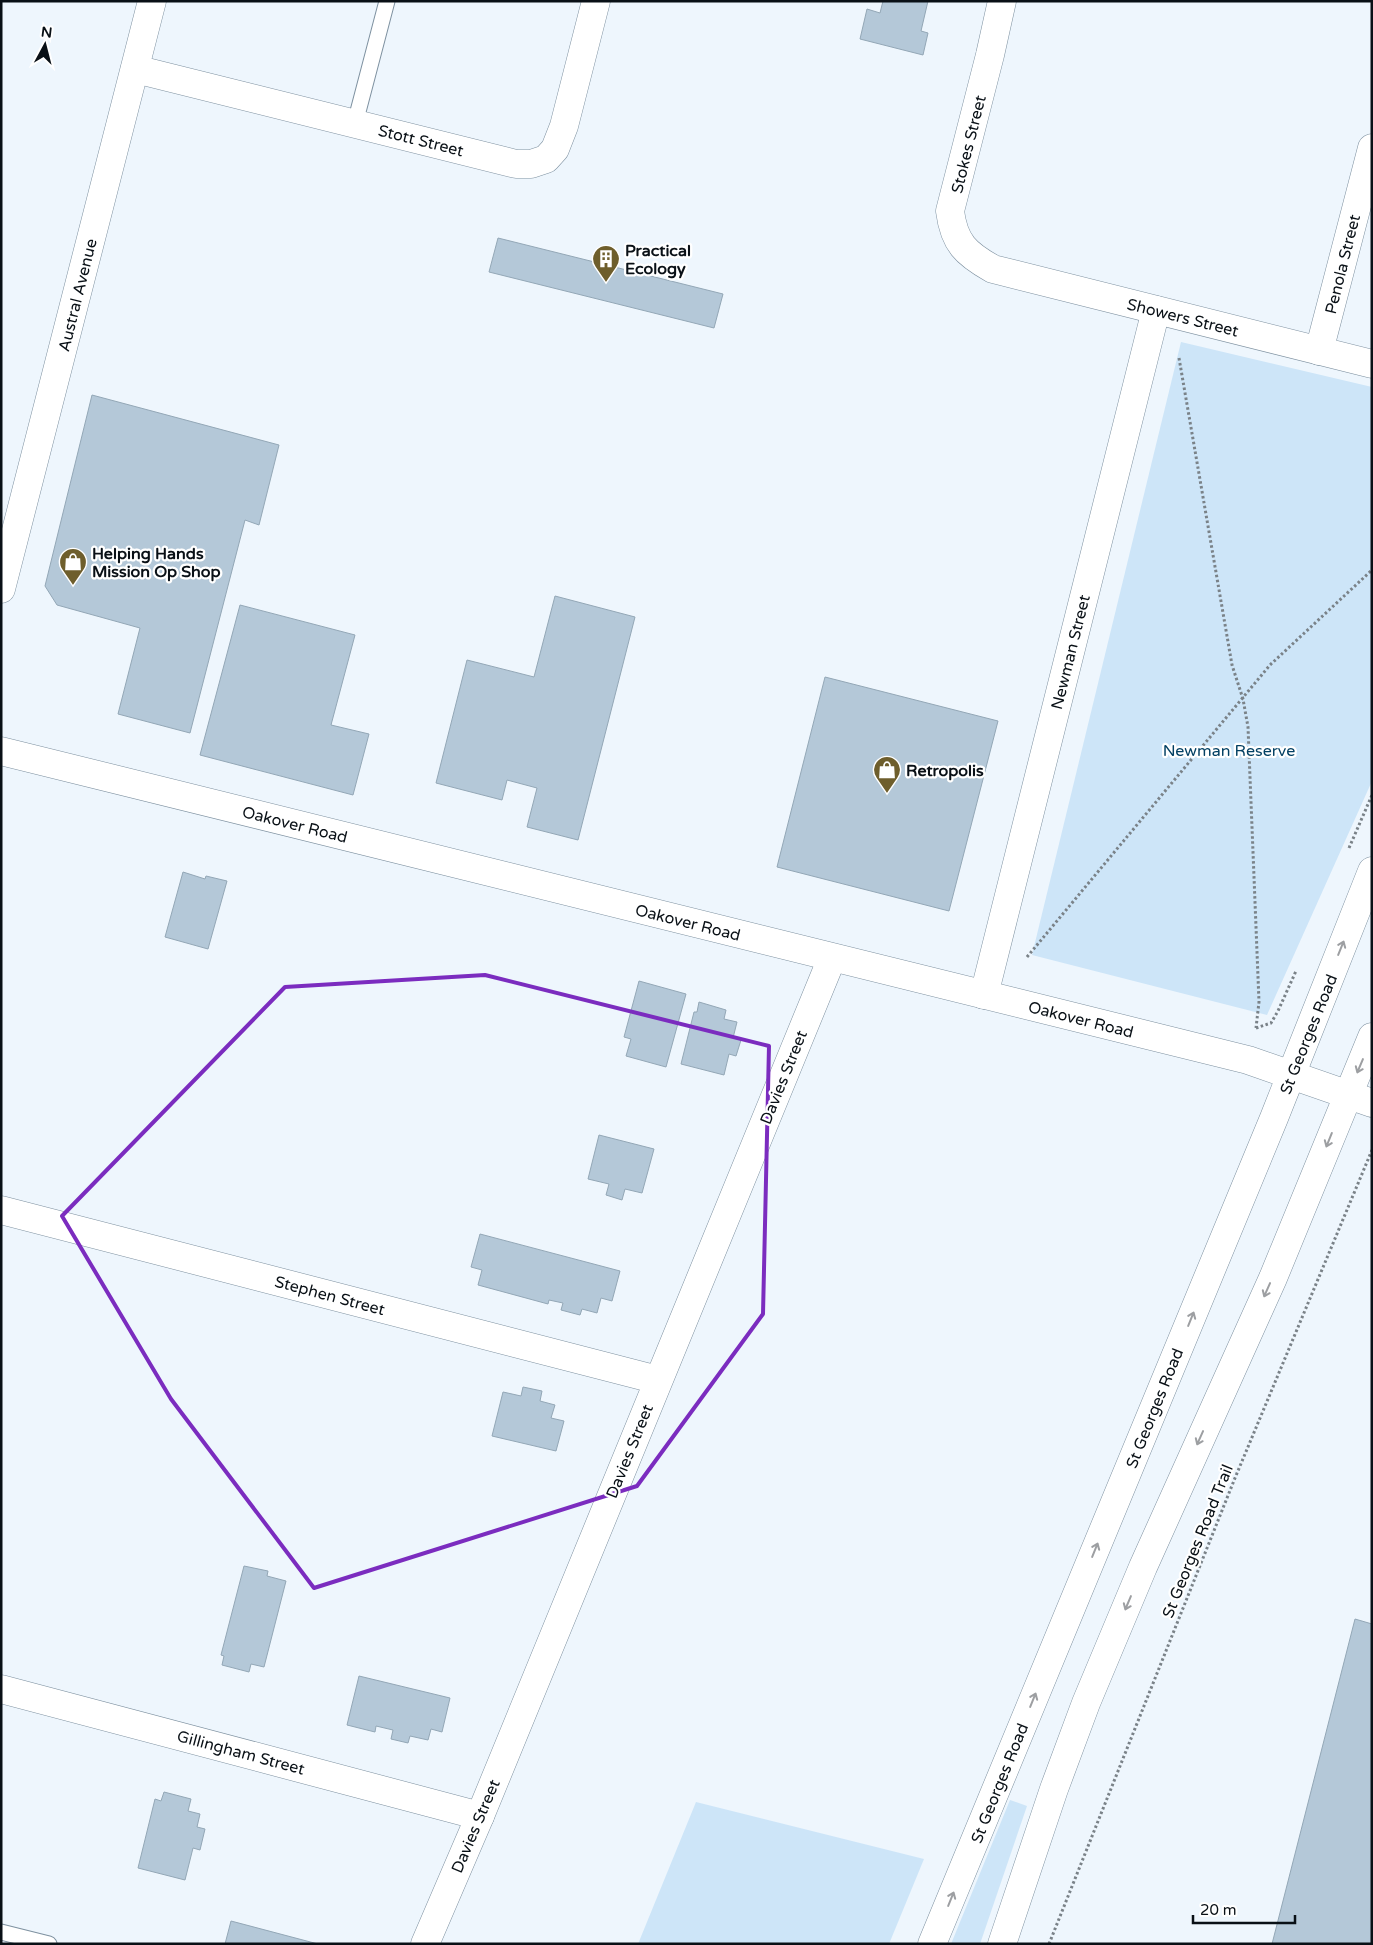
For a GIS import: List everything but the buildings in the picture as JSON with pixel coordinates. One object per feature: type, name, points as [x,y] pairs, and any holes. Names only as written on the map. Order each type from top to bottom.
[{"type":"main road","name":"Austral Avenue","points":[[1,589],[8,532],[152,1]]},
{"type":"main road","name":"Stott Street","points":[[135,69],[516,164],[531,164],[546,159],[555,148],[564,126],[596,1]]},
{"type":"main road","name":"Stokes Street","points":[[994,269],[975,259],[961,244],[952,229],[950,211],[1002,1]]},
{"type":"main road","name":"Penola Street","points":[[1319,351],[1372,148]]},
{"type":"main road","name":"Showers Street","points":[[994,269],[1372,364]]},
{"type":"main road","name":"Newman Street","points":[[984,995],[1156,310]]},
{"type":"main road","name":"Oakover Road","points":[[1,751],[1248,1060],[1360,1099]]},
{"type":"main road","name":"St Georges Road","points":[[932,1944],[1292,1075],[1372,872]]},
{"type":"main road","name":"Davies Street","points":[[425,1944],[480,1816],[832,958]]},
{"type":"main road","points":[[1002,1944],[1051,1797],[1086,1703],[1143,1567],[1273,1278],[1360,1099],[1372,1037]]},
{"type":"main road","name":"Stephen Street","points":[[1,1210],[658,1380]]},
{"type":"main road","name":"Gillingham Street","points":[[1,1689],[480,1816]]},
{"type":"lane","points":[[355,123],[387,1]]},
{"type":"lane","points":[[1,1932],[49,1944]]},
{"type":"path","points":[[1148,344],[1172,351],[1178,355],[1232,665],[1242,699],[1248,737],[1259,1002],[1256,1028]]},
{"type":"path","points":[[1022,963],[1270,665],[1372,570]]},
{"type":"path","points":[[1348,849],[1372,794]]},
{"type":"path","points":[[1250,1030],[1271,1023],[1278,1012],[1298,966]]},
{"type":"path","name":"St Georges Road Trail","points":[[1049,1944],[1235,1478],[1372,1150]]},
{"type":"highlighted area","points":[[485,975],[769,1046],[763,1314],[637,1486],[314,1588],[171,1399],[62,1216],[285,987]]},
{"type":"green space","name":"Newman Reserve","points":[[1181,342],[1372,387],[1372,781],[1267,1015],[1032,955]]},
{"type":"green space","points":[[1010,1800],[1027,1806],[980,1944],[951,1944]]},
{"type":"green space","points":[[696,1802],[924,1859],[889,1944],[638,1944]]},
{"type":"place","name":"Practical Ecology","points":[[606,283]]},
{"type":"place","name":"Helping Hands Mission Op Shop","points":[[73,586]]},
{"type":"place","name":"Retropolis","points":[[887,794]]}]
